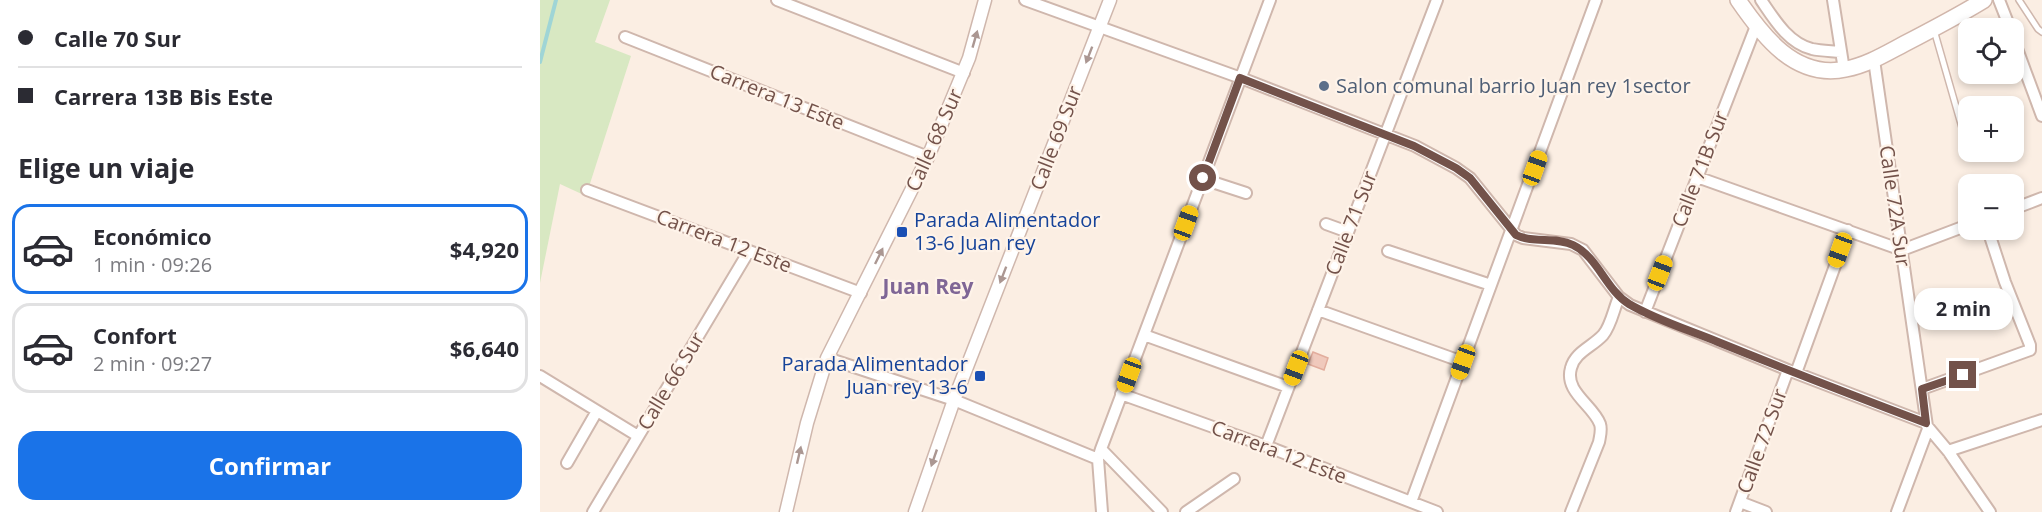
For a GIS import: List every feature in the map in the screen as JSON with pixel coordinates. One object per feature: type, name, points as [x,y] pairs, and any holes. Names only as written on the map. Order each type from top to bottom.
[{"type":"main road","points":[[1738,0],[1756,26],[1777,49],[1792,60],[1824,70],[1844,70],[1874,60],[1984,0]]},
{"type":"street","points":[[777,0],[964,73]]},
{"type":"street","name":"Calle 68 Sur","points":[[786,512],[807,423],[827,358],[928,157],[964,73],[985,0]]},
{"type":"street","points":[[1025,0],[1240,78],[1414,146],[1456,168],[1470,178],[1511,231],[1523,238],[1571,244],[1583,250],[1619,297],[1645,312],[1927,426],[1948,451],[1990,512]]},
{"type":"street","name":"Calle 69 Sur","points":[[915,512],[954,400],[1110,0]]},
{"type":"street","points":[[1102,512],[1100,454],[1270,0]]},
{"type":"street","name":"Calle 71 Sur","points":[[1266,446],[1437,0]]},
{"type":"street","points":[[1411,502],[1596,0]]},
{"type":"street","points":[[1761,0],[1784,32],[1797,42],[1811,49],[1841,52]]},
{"type":"street","points":[[1833,0],[1844,70]]},
{"type":"street","points":[[1999,0],[2006,18]]},
{"type":"street","name":"Calle 71B Sur","points":[[1645,312],[1756,26]]},
{"type":"street","name":"Carrera 13 Este","points":[[625,37],[928,157]]},
{"type":"street","name":"Calle 72A Sur","points":[[1874,60],[1927,426],[1897,512]]},
{"type":"street","points":[[2024,68],[2042,116]]},
{"type":"street","points":[[1697,177],[1902,250],[1958,229]]},
{"type":"street","points":[[1203,178],[1246,193]]},
{"type":"street","name":"Carrera 12 Este","points":[[587,190],[861,293]]},
{"type":"street","points":[[2024,205],[2042,198]]},
{"type":"street","points":[[1326,224],[1348,232]]},
{"type":"street","name":"Calle 72 Sur","points":[[1738,507],[1848,230]]},
{"type":"street","points":[[1922,389],[2028,352],[2030,345],[1991,240]]},
{"type":"street","name":"Calle 66 Sur","points":[[594,512],[749,251]]},
{"type":"street","points":[[1388,251],[1491,285]]},
{"type":"street","points":[[1570,512],[1599,442],[1601,431],[1599,422],[1576,393],[1570,380],[1570,370],[1574,360],[1604,334],[1619,297]]},
{"type":"street","points":[[1318,310],[1463,362]]},
{"type":"street","points":[[1144,335],[1288,387]]},
{"type":"street","points":[[827,358],[954,400],[1100,454],[1162,512]]},
{"type":"street","points":[[540,376],[638,436]]},
{"type":"street","name":"Carrera 12 Este","points":[[1121,394],[1266,446],[1437,512]]},
{"type":"street","points":[[567,463],[597,411]]},
{"type":"street","points":[[1948,451],[2042,420]]},
{"type":"street","points":[[1186,512],[1234,478]]},
{"type":"street","points":[[1738,507],[1766,512]]},
{"type":"lane","points":[[2019,0],[2042,32]]},
{"type":"lane","points":[[1933,29],[1958,114]]},
{"type":"green space","points":[[540,0],[610,0],[595,42],[631,56],[586,196],[560,184],[540,283]]},
{"type":"building","points":[[1313,352],[1328,358],[1324,370],[1308,364]]},
{"type":"waterway","points":[[540,62],[556,0]]},
{"type":"place","name":"Salon comunal barrio Juan rey 1sector","points":[[1324,86]]},
{"type":"place","name":"Parada Alimentador 13-6 Juan rey","points":[[902,232]]},
{"type":"place","name":"Parada Alimentador Juan rey 13-6","points":[[980,376]]},
{"type":"district","name":"Juan Rey","points":[[928,287]]},
{"type":"route","points":[[1203,178],[1240,78],[1414,146],[1456,168],[1470,178],[1516,235],[1523,238],[1571,244],[1583,250],[1619,297],[1645,312],[1926,423],[1922,389],[1963,375]]}]
